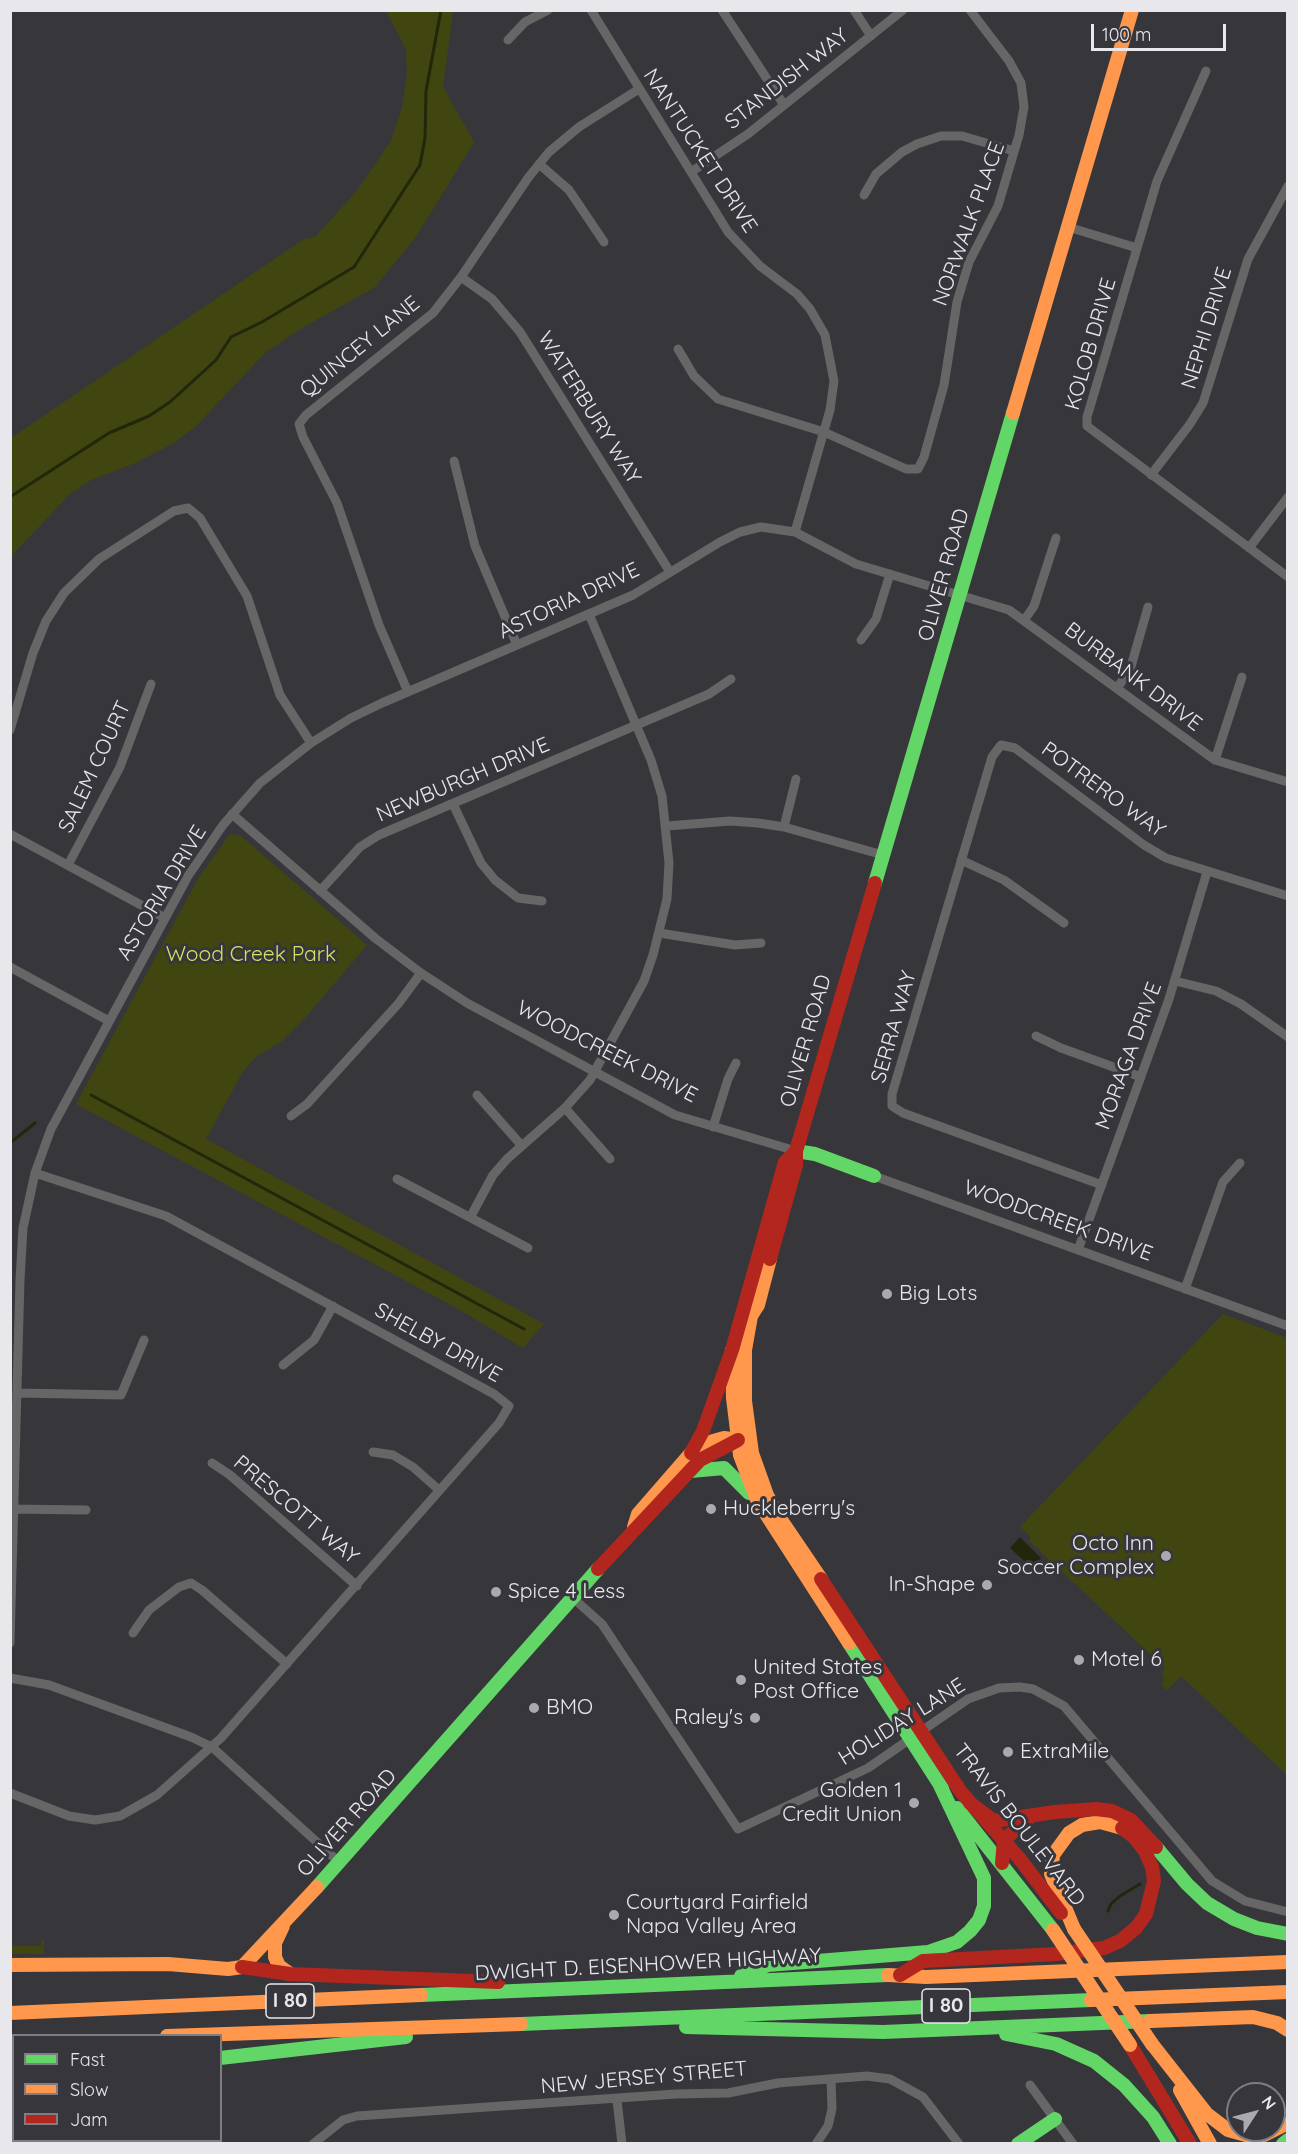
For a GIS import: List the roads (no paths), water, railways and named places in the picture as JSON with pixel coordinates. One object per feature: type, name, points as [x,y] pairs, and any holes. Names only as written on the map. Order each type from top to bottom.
[{"type":"main road","name":"OLIVER ROAD","points":[[744,1439],[745,1350],[752,1316],[758,1305],[796,1166],[796,1150],[1132,10]]},
{"type":"main road","name":"OLIVER ROAD","points":[[633,1528],[638,1514],[691,1453],[703,1431],[732,1350],[785,1162],[796,1150]]},
{"type":"main road","name":"WOODCREEK DRIVE","points":[[796,1150],[874,1176]]},
{"type":"main road","name":"OLIVER ROAD","points":[[732,1350],[733,1398],[744,1439]]},
{"type":"main road","name":"OLIVER ROAD","points":[[691,1453],[710,1442],[724,1438],[744,1439]]},
{"type":"main road","name":"OLIVER ROAD","points":[[242,1967],[340,1863],[633,1528],[657,1508],[700,1460],[744,1439]]},
{"type":"main road","name":"TRAVIS BOULEVARD","points":[[744,1439],[740,1455],[757,1500],[916,1735],[970,1803],[1004,1840],[1074,1929],[1152,2044],[1210,2144]]},
{"type":"main road","name":"TRAVIS BOULEVARD","points":[[744,1439],[758,1475],[779,1516],[806,1554],[916,1735],[938,1781],[1053,1929],[1130,2045],[1190,2144]]},
{"type":"main road","points":[[691,1471],[724,1468],[757,1500]]},
{"type":"main road","points":[[728,1981],[768,1965],[928,1952],[957,1942],[970,1931],[979,1920],[984,1906],[984,1878],[938,1781]]},
{"type":"main road","points":[[970,1803],[994,1821],[1096,1809],[1121,1815],[1131,1820],[1151,1840],[1187,1884],[1207,1903],[1234,1919],[1257,1928],[1287,1934]]},
{"type":"main road","points":[[1002,1863],[1004,1840],[1033,1815]]},
{"type":"main road","points":[[900,1975],[924,1961],[1056,1954],[1104,1948],[1120,1941],[1136,1928],[1146,1914],[1152,1898],[1154,1881],[1152,1867],[1145,1851],[1133,1836],[1118,1826],[1100,1822],[1082,1825],[1070,1833],[1053,1855],[1051,1874],[1074,1929]]},
{"type":"main road","points":[[283,1926],[275,1943],[275,1957],[279,1966],[290,1974]]},
{"type":"main road","name":"DWIGHT D. EISENHOWER HIGHWAY","points":[[10,2013],[728,1981],[900,1975],[926,1977],[1287,1962]]},
{"type":"main road","points":[[10,1965],[168,1964],[228,1969],[242,1967],[290,1974],[442,1978],[569,1988]]},
{"type":"main road","name":"I 80","points":[[222,2034],[605,2021],[1287,1992]]},
{"type":"main road","points":[[605,2021],[720,2029],[822,2032],[1253,2017],[1277,2023],[1287,2030]]},
{"type":"main road","points":[[222,2058],[528,2024]]},
{"type":"main road","points":[[966,2028],[980,2033],[1013,2034],[1056,2044],[1094,2061],[1124,2085],[1153,2117],[1170,2144]]},
{"type":"main road","points":[[1152,2044],[1207,2114],[1222,2127],[1246,2135],[1264,2135],[1287,2123]]},
{"type":"main road","points":[[1018,2144],[1055,2119]]},
{"type":"main road","points":[[1283,2144],[1287,2140]]},
{"type":"street","points":[[508,40],[525,22],[548,10]]},
{"type":"street","name":"NANTUCKET DRIVE","points":[[591,10],[639,89],[743,249],[797,294],[810,309],[825,335],[834,381],[824,432],[795,532]]},
{"type":"street","points":[[722,10],[784,105]]},
{"type":"street","points":[[854,10],[871,36]]},
{"type":"street","name":"STANDISH WAY","points":[[692,172],[725,151],[903,10]]},
{"type":"street","name":"NORWALK PLACE","points":[[824,432],[883,461],[906,469],[918,469],[924,457],[944,385],[957,302],[969,262],[998,206],[1024,107],[1021,83],[1009,61],[970,10]]},
{"type":"street","name":"KOLOB DRIVE","points":[[1206,71],[1156,181],[1087,417],[1087,426],[1287,577]]},
{"type":"street","name":"QUINCEY LANE","points":[[408,692],[379,625],[337,503],[303,437],[299,424],[306,414],[420,325],[461,277],[539,164],[579,127],[639,89]]},
{"type":"street","points":[[864,195],[876,174],[902,152],[941,136],[962,136],[1014,151]]},
{"type":"street","points":[[539,164],[569,190],[604,242]]},
{"type":"street","name":"NEPHI DRIVE","points":[[1151,475],[1203,403],[1248,259],[1287,186]]},
{"type":"street","points":[[1068,227],[1137,248]]},
{"type":"street","name":"WATERBURY WAY","points":[[461,277],[492,299],[520,332],[670,572]]},
{"type":"street","points":[[678,349],[694,376],[718,399],[824,432]]},
{"type":"street","points":[[454,461],[475,546],[517,645]]},
{"type":"street","points":[[1249,548],[1287,497]]},
{"type":"street","points":[[10,730],[33,653],[46,621],[64,593],[81,573],[99,559],[174,511],[188,508],[200,518],[247,596],[280,695],[311,743]]},
{"type":"street","name":"ASTORIA DRIVE","points":[[10,1643],[18,1393],[15,1280],[35,1173],[51,1129],[165,918],[193,868],[232,814],[261,783],[311,743],[351,718],[633,595],[740,532],[761,527],[795,532],[856,564],[960,595]]},
{"type":"street","points":[[1025,620],[1034,606],[1056,538]]},
{"type":"street","points":[[861,640],[876,620],[890,574]]},
{"type":"street","name":"BURBANK DRIVE","points":[[960,595],[1009,610],[1025,620],[1215,760],[1287,782]]},
{"type":"street","points":[[1117,688],[1130,670],[1148,607]]},
{"type":"street","points":[[471,1216],[493,1175],[585,1089],[644,981],[667,899],[669,872],[667,826],[651,760],[589,614]]},
{"type":"street","points":[[1215,760],[1242,677]]},
{"type":"street","name":"NEWBURGH DRIVE","points":[[320,891],[360,848],[379,835],[709,694],[731,679]]},
{"type":"street","name":"SALEM COURT","points":[[68,865],[120,767],[151,684]]},
{"type":"street","name":"SERRA WAY","points":[[1001,745],[992,757],[892,1094],[892,1106],[903,1113],[1102,1185]]},
{"type":"street","name":"POTRERO WAY","points":[[1001,745],[1015,748],[1144,845],[1166,858],[1287,896]]},
{"type":"street","points":[[784,827],[796,780]]},
{"type":"street","points":[[453,804],[472,846],[495,880],[518,898],[542,901]]},
{"type":"street","name":"WOODCREEK DRIVE","points":[[232,814],[320,891],[421,973],[467,1002],[675,1115],[796,1150]]},
{"type":"street","points":[[667,826],[730,821],[784,827],[883,855]]},
{"type":"street","points":[[10,834],[165,918]]},
{"type":"street","points":[[961,860],[1004,880],[1064,923]]},
{"type":"street","name":"MORAGA DRIVE","points":[[1078,1250],[1175,981],[1207,872]]},
{"type":"street","points":[[659,933],[735,945],[761,943]]},
{"type":"street","points":[[10,967],[109,1021]]},
{"type":"street","points":[[291,1116],[308,1104],[383,1021],[421,973]]},
{"type":"street","points":[[1175,981],[1216,991],[1241,1004],[1287,1037]]},
{"type":"street","points":[[1036,1036],[1061,1048],[1141,1077]]},
{"type":"street","points":[[713,1127],[728,1079],[736,1063]]},
{"type":"street","points":[[477,1095],[522,1146]]},
{"type":"street","points":[[565,1108],[610,1159]]},
{"type":"street","points":[[1185,1289],[1223,1182],[1240,1163]]},
{"type":"street","name":"SHELBY DRIVE","points":[[10,1792],[69,1816],[95,1820],[120,1816],[157,1795],[212,1747],[499,1423],[509,1406],[494,1394],[166,1216],[35,1173]]},
{"type":"street","name":"WOODCREEK DRIVE","points":[[874,1176],[1287,1326]]},
{"type":"street","points":[[397,1179],[528,1248]]},
{"type":"street","points":[[283,1365],[314,1340],[333,1306]]},
{"type":"street","points":[[18,1393],[121,1395],[144,1340]]},
{"type":"street","points":[[373,1452],[393,1455],[413,1467],[440,1490]]},
{"type":"street","name":"PRESCOTT WAY","points":[[212,1463],[230,1475],[357,1586]]},
{"type":"street","points":[[14,1509],[86,1510]]},
{"type":"street","points":[[133,1633],[148,1610],[179,1587],[191,1583],[287,1664]]},
{"type":"street","name":"HOLIDAY LANE","points":[[573,1598],[602,1624],[738,1829],[868,1768],[968,1700],[999,1688],[1033,1689],[1050,1697],[1075,1717],[1212,1881],[1245,1901],[1287,1912]]},
{"type":"street","points":[[10,1677],[49,1685],[212,1747],[340,1863]]},
{"type":"street","name":"NEW JERSEY STREET","points":[[313,2144],[337,2123],[357,2116],[617,2100],[676,2094],[728,2093],[778,2082],[867,2076],[891,2079],[923,2097],[959,2144]]},
{"type":"street","points":[[816,2144],[828,2126],[832,2109],[831,2079]]},
{"type":"street","points":[[1030,2085],[1073,2144]]},
{"type":"street","points":[[617,2100],[622,2144]]},
{"type":"waterway","points":[[10,497],[109,433],[149,416],[170,402],[216,360],[231,337],[262,322],[354,267],[420,165],[425,138],[426,91],[441,10]]},
{"type":"waterway","points":[[91,1095],[524,1329]]},
{"type":"waterway","points":[[10,1143],[35,1123]]},
{"type":"waterway","points":[[1108,1911],[1111,1904],[1120,1896],[1140,1884]]},
{"type":"place","name":"Big Lots","points":[[887,1294]]},
{"type":"place","name":"Huckleberry's","points":[[711,1509]]},
{"type":"place","name":"Octo Inn Soccer Complex","points":[[1166,1556]]},
{"type":"place","name":"In-Shape","points":[[987,1585]]},
{"type":"place","name":"Spice 4 Less","points":[[496,1592]]},
{"type":"place","name":"Motel 6","points":[[1079,1660]]},
{"type":"place","name":"United States Post Office","points":[[741,1680]]},
{"type":"place","name":"BMO","points":[[534,1708]]},
{"type":"place","name":"Raley's","points":[[755,1718]]},
{"type":"place","name":"ExtraMile","points":[[1008,1752]]},
{"type":"place","name":"Golden 1 Credit Union","points":[[914,1803]]},
{"type":"place","name":"Courtyard Fairfield Napa Valley Area","points":[[614,1915]]},
{"type":"park label","name":"Wood Creek Park","points":[[251,955]]}]
